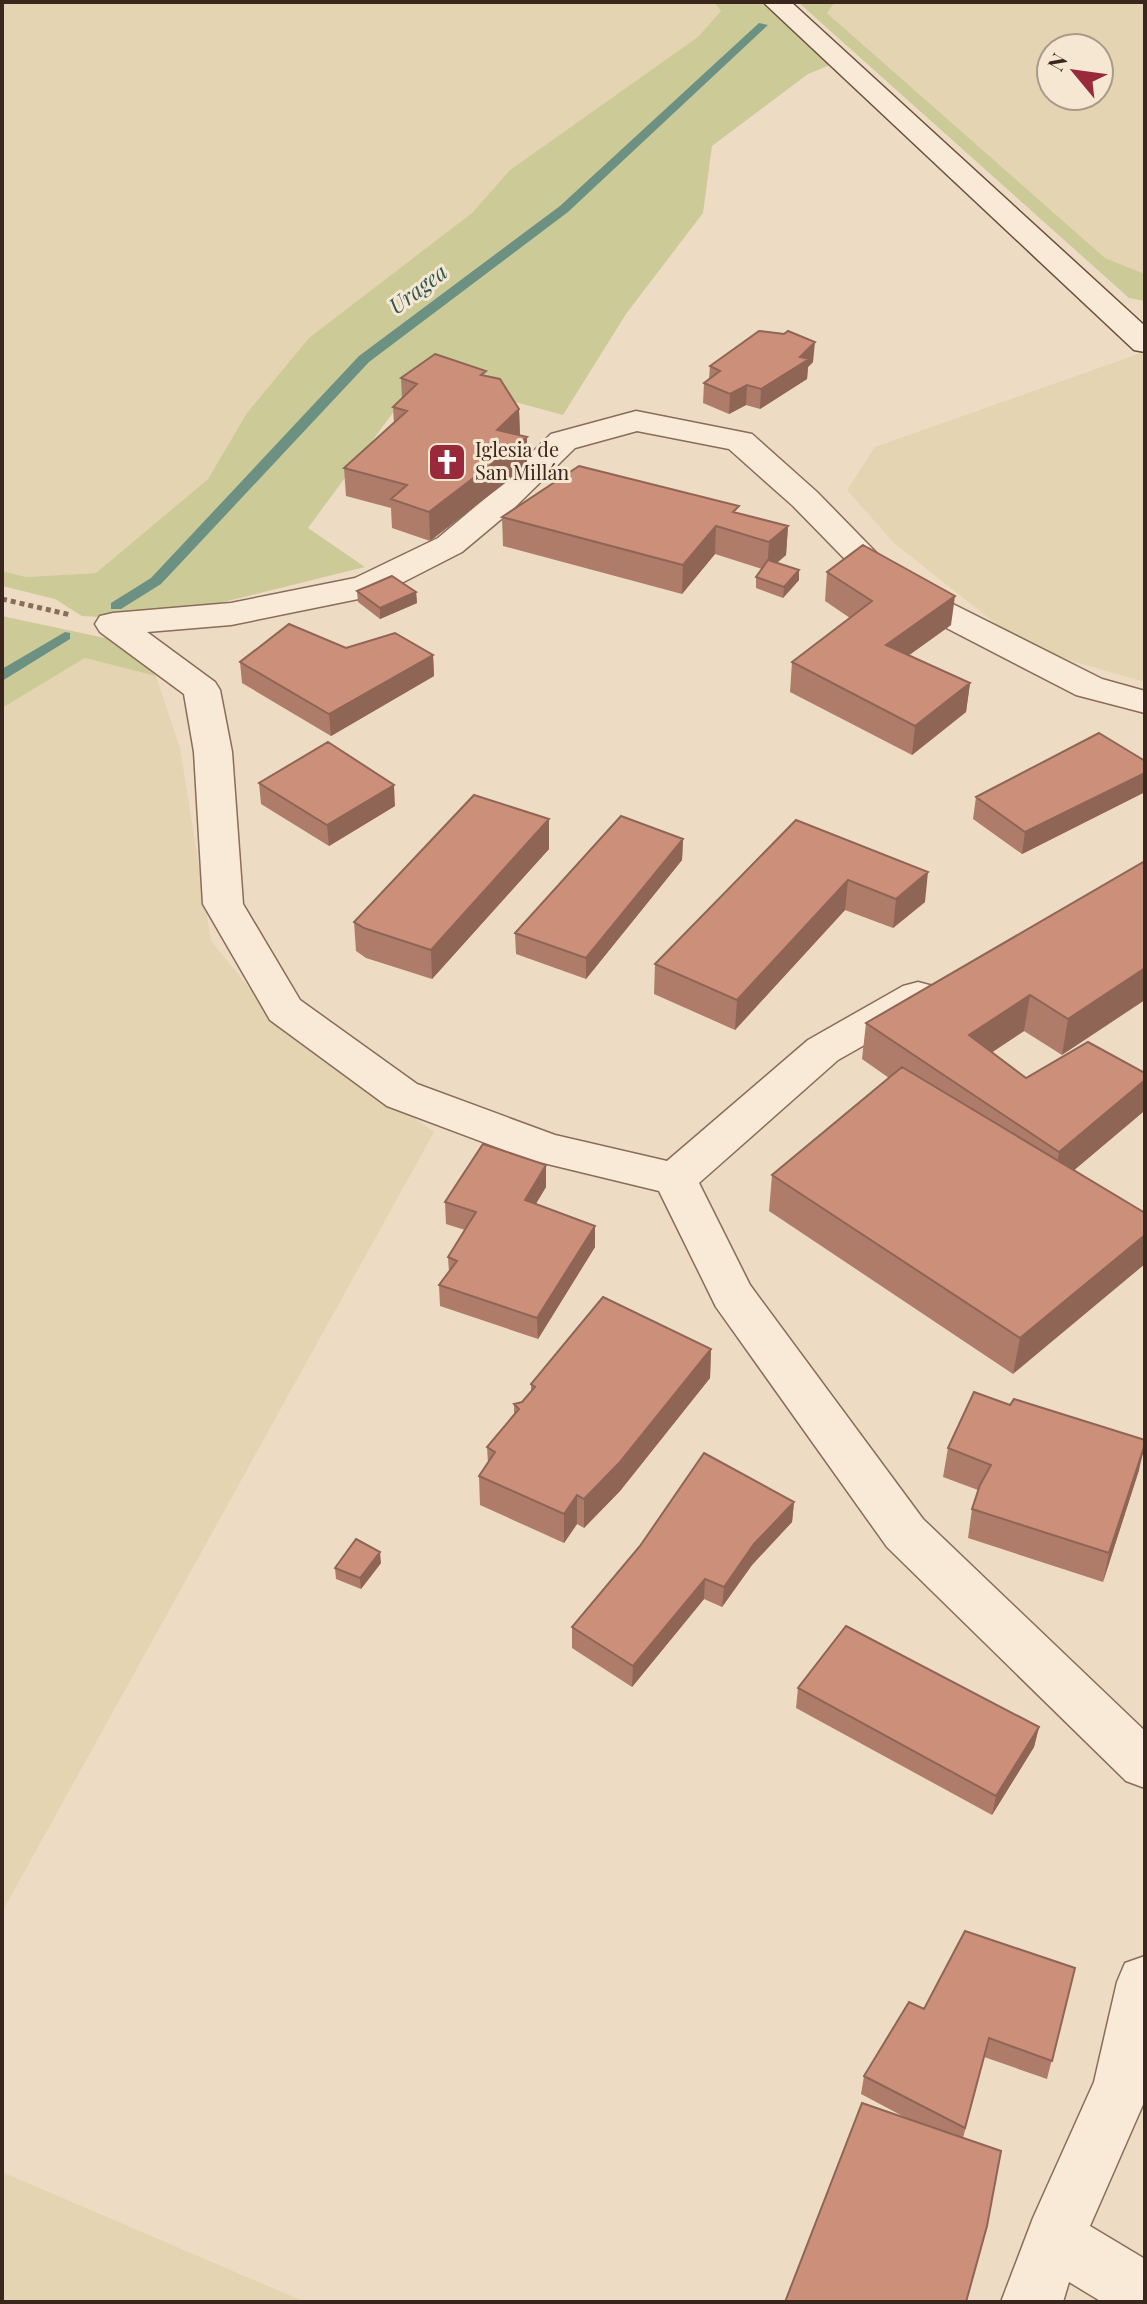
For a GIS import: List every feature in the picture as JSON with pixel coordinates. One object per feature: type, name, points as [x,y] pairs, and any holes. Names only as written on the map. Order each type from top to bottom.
[{"type":"street","points":[[776,2],[1145,343]]},
{"type":"street","points":[[113,624],[231,614],[365,587],[450,545],[500,503],[563,441],[636,421],[740,441],[805,499],[889,585],[1089,687],[1145,702]]},
{"type":"street","points":[[113,624],[202,690],[213,752],[223,904],[285,1010],[402,1095],[547,1149],[675,1179]]},
{"type":"street","points":[[675,1179],[823,1050],[957,973]]},
{"type":"street","points":[[675,1179],[732,1295],[905,1533],[1145,1765]]},
{"type":"street","points":[[1032,2302],[1054,2239],[1123,2084],[1145,1982]]},
{"type":"street","points":[[1054,2239],[1145,2293]]},
{"type":"path","points":[[2,599],[113,624]]},
{"type":"shaded area","points":[[2,2],[714,2],[721,11],[699,37],[510,170],[472,213],[247,413],[209,478],[96,573],[26,577],[2,571]]},
{"type":"shaded area","points":[[714,2],[760,2],[833,64],[808,74],[712,146],[703,213],[626,314],[563,415],[420,376],[308,528],[365,567],[151,620],[82,616],[55,599],[2,586],[2,571],[26,577],[96,573],[208,479],[247,413],[309,338],[472,213],[510,170],[698,37],[721,11]]},
{"type":"shaded area","points":[[798,2],[835,2],[827,13],[1105,258],[1145,274],[1145,301],[1129,298]]},
{"type":"shaded area","points":[[835,2],[1145,2],[1145,274],[1105,258],[827,13]]},
{"type":"shaded area","points":[[1141,353],[1145,357],[1145,682],[1058,657],[1000,627],[894,543],[847,490],[875,447]]},
{"type":"shaded area","points":[[2,616],[119,641],[156,676],[85,658],[2,708]]},
{"type":"shaded area","points":[[85,658],[156,676],[180,748],[211,941],[276,1020],[434,1132],[2,1912],[2,708]]},
{"type":"shaded area","points":[[2,2172],[305,2302],[2,2302]]},
{"type":"building","points":[[759,331],[784,334],[788,331],[815,342],[800,357],[809,359],[761,389],[747,385],[730,394],[704,383],[720,371],[710,366]]},
{"type":"building","name":"Iglesia de San Millán","points":[[435,354],[486,371],[481,375],[500,379],[519,409],[497,430],[527,437],[429,512],[391,499],[407,485],[344,468],[407,411],[393,407],[417,384],[401,378]]},
{"type":"building","points":[[579,466],[739,506],[733,512],[788,526],[769,542],[716,526],[683,565],[502,517]]},
{"type":"building","points":[[863,545],[955,596],[886,645],[970,683],[915,726],[792,662],[872,601],[827,572]]},
{"type":"building","points":[[768,560],[799,570],[784,587],[756,577]]},
{"type":"building","points":[[392,576],[416,592],[380,608],[357,591]]},
{"type":"building","points":[[289,624],[346,648],[395,633],[433,655],[329,714],[240,662]]},
{"type":"building","points":[[1099,733],[1145,761],[1145,773],[1025,832],[976,797]]},
{"type":"building","points":[[328,742],[394,785],[327,825],[259,783]]},
{"type":"building","points":[[474,795],[549,819],[431,950],[354,922]]},
{"type":"building","points":[[621,816],[683,839],[586,958],[515,933]]},
{"type":"building","points":[[796,820],[928,872],[896,899],[848,880],[737,1000],[655,964]]},
{"type":"building","points":[[1145,861],[1145,968],[1068,1019],[1030,995],[969,1035],[1026,1078],[1088,1042],[1145,1073],[1145,1080],[1059,1152],[866,1023]]},
{"type":"building","points":[[902,1067],[1145,1213],[1145,1235],[1020,1338],[772,1175]]},
{"type":"building","points":[[483,1144],[546,1165],[525,1200],[595,1226],[537,1318],[439,1285],[457,1261],[448,1257],[476,1212],[445,1202]]},
{"type":"building","points":[[603,1297],[711,1349],[620,1462],[584,1499],[577,1495],[564,1514],[479,1476],[495,1452],[487,1447],[519,1409],[514,1404],[522,1402],[535,1387],[531,1384]]},
{"type":"building","points":[[974,1392],[1010,1405],[1014,1399],[1145,1440],[1109,1553],[972,1509],[991,1465],[948,1448]]},
{"type":"building","points":[[704,1453],[794,1502],[754,1544],[724,1587],[705,1579],[633,1666],[572,1627],[640,1546]]},
{"type":"building","points":[[356,1539],[380,1552],[360,1578],[335,1568]]},
{"type":"building","points":[[846,1626],[1039,1727],[996,1796],[798,1688]]},
{"type":"building","points":[[965,1931],[1075,1968],[1052,2061],[989,2038],[965,2128],[864,2076],[909,2002],[924,2009]]},
{"type":"building","points":[[862,2103],[1001,2151],[987,2226],[966,2302],[785,2302]]},
{"type":"waterway","name":"Uragea","points":[[116,606],[156,581],[364,359],[564,209],[763,25]]},
{"type":"waterway","name":"Uragea","points":[[2,676],[65,636]]},
{"type":"place","name":"Iglesia de San Millán","points":[[447,462]]}]
